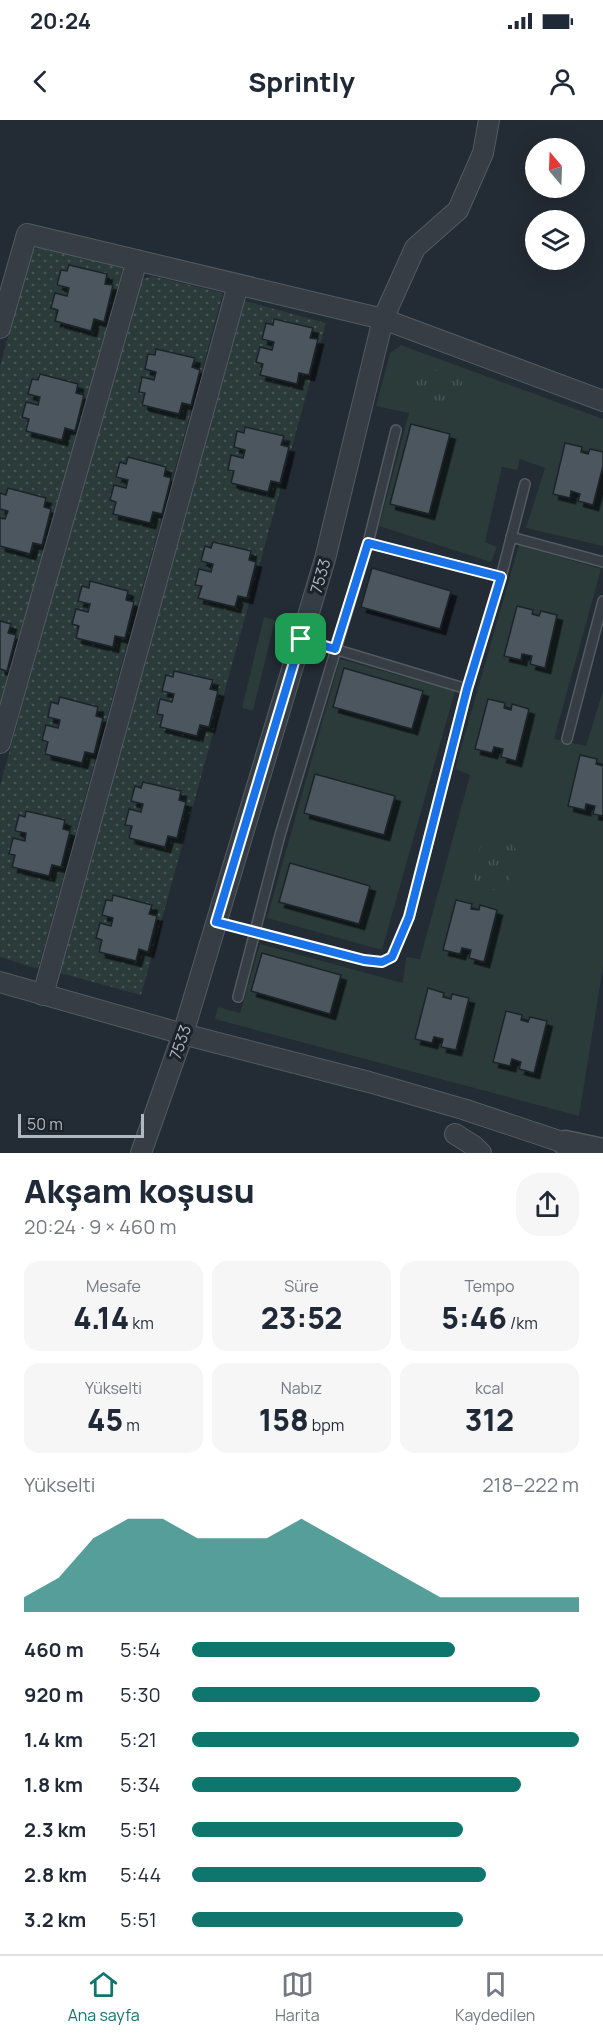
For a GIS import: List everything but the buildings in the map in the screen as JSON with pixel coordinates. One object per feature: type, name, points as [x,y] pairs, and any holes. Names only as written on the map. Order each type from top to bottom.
[{"type":"street","name":"7533","points":[[141,1153],[183,1034],[325,559],[384,319],[415,248],[458,210],[483,153],[489,120]]},
{"type":"street","points":[[0,328],[27,234],[384,319],[603,401]]},
{"type":"street","points":[[0,743],[137,260]]},
{"type":"street","points":[[43,995],[238,285]]},
{"type":"street","points":[[0,982],[183,1034],[369,1082],[463,1109],[565,1143],[603,1151]]},
{"type":"street","points":[[455,1134],[481,1153]]},
{"type":"lane","points":[[238,997],[277,833],[368,543],[396,430]]},
{"type":"lane","points":[[216,922],[364,960],[382,962],[392,957],[409,917],[467,689],[501,577],[525,484]]},
{"type":"lane","points":[[511,537],[603,562]]},
{"type":"lane","points":[[368,543],[501,577]]},
{"type":"lane","points":[[567,739],[603,601]]},
{"type":"lane","points":[[301,639],[467,689]]},
{"type":"green space","points":[[44,246],[124,266],[0,710],[0,366],[32,250]]},
{"type":"green space","points":[[152,276],[223,293],[38,969],[0,957],[0,786],[140,280]]},
{"type":"green space","points":[[245,301],[326,323],[141,995],[60,973]]},
{"type":"green space","points":[[401,345],[603,419],[603,546],[526,528],[545,468],[520,459],[517,470],[502,467],[485,542],[497,547],[491,562],[379,526],[409,413],[376,406],[390,353]]},
{"type":"green space","points":[[423,367],[459,377],[462,392],[459,402],[454,407],[442,410],[411,401],[408,394],[414,371]]},
{"type":"green space","points":[[519,545],[601,569],[554,739],[586,746],[603,691],[603,967],[579,1116],[215,1019],[218,1007],[240,1013],[260,944],[403,983],[406,957],[420,959],[470,775],[455,769]]},
{"type":"green space","points":[[264,617],[275,620],[253,711],[242,708]]},
{"type":"green space","points":[[340,659],[455,691],[382,950],[267,918]]},
{"type":"green space","points":[[491,836],[513,843],[517,852],[507,885],[498,891],[478,887],[471,875],[483,839]]},
{"type":"route","points":[[368,543],[501,577],[467,689],[409,917],[392,957],[382,962],[364,960],[216,922],[301,639],[335,649],[368,543]]}]
